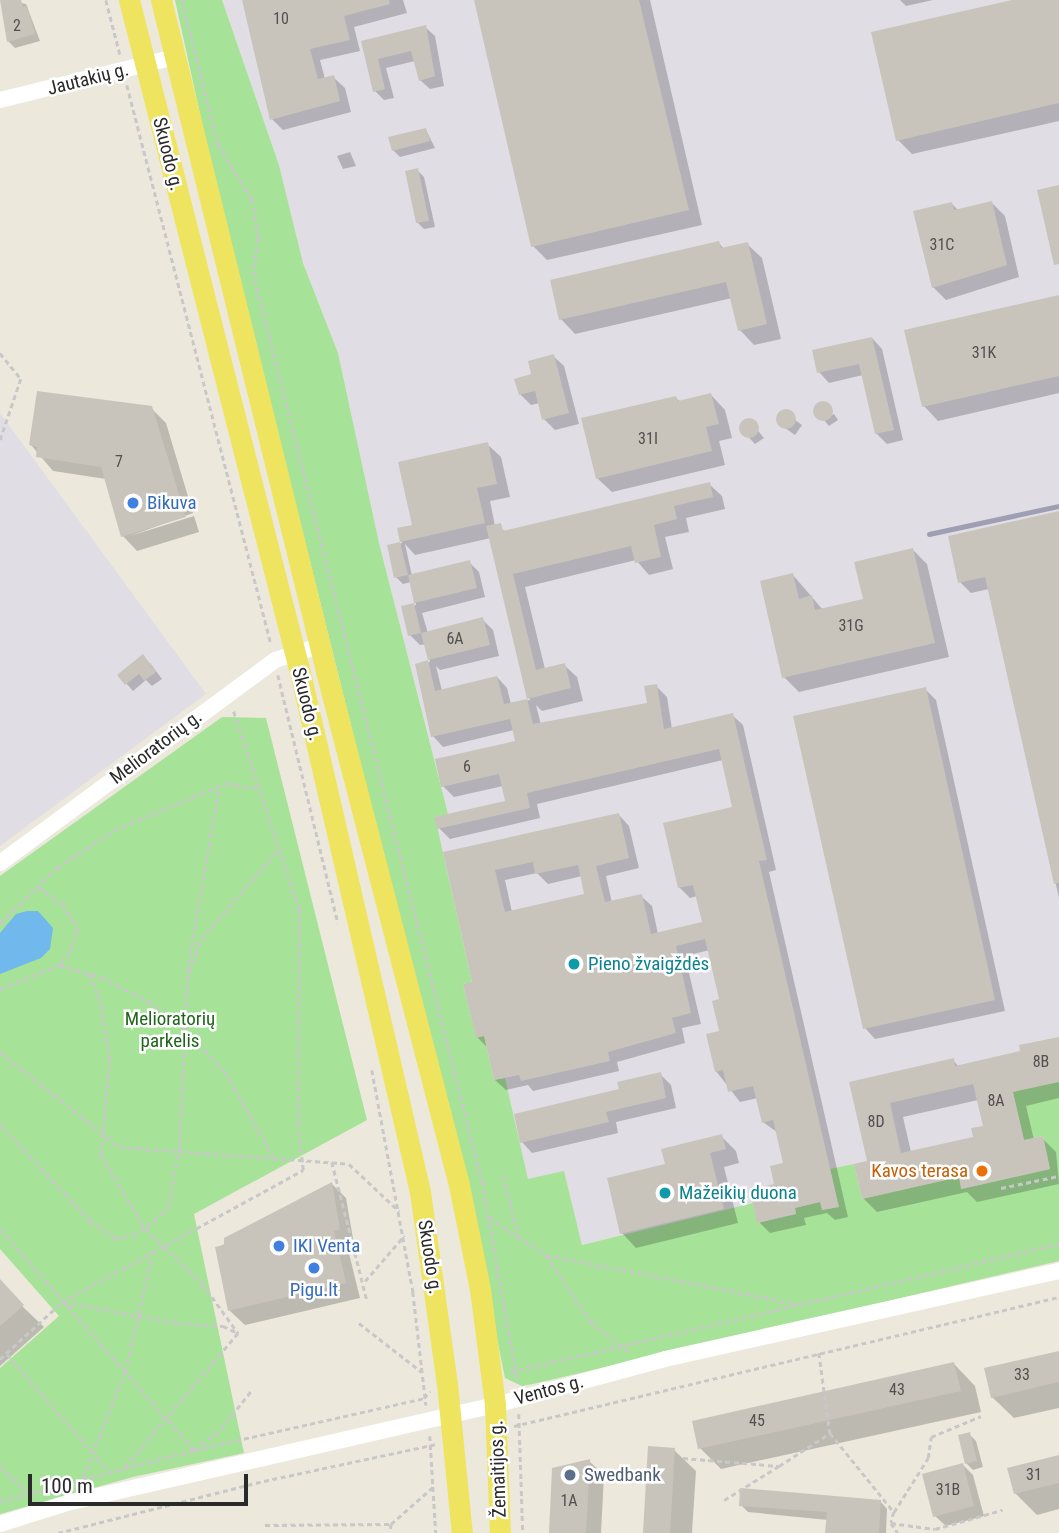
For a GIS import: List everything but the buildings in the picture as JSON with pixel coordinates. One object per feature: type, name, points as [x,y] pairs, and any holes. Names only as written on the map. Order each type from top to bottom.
[{"type":"main road","name":"Skuodo g.","points":[[129,0],[285,656],[420,1192],[451,1415]]},
{"type":"main road","name":"Skuodo g.","points":[[161,0],[320,646],[463,1207],[495,1405]]},
{"type":"main road","name":"Žemaitijos g.","points":[[495,1405],[500,1533]]},
{"type":"main road","name":"Žemaitijos g.","points":[[451,1415],[462,1533]]},
{"type":"street","name":"Jautakių g.","points":[[0,100],[175,57]]},
{"type":"street","name":"Melioratorių g.","points":[[0,863],[228,694],[285,656],[320,646]]},
{"type":"street","name":"Ventos g.","points":[[0,1524],[66,1503],[495,1405],[642,1365],[1059,1271]]},
{"type":"path","points":[[106,0],[285,656],[341,937]]},
{"type":"path","points":[[182,0],[218,144],[252,199],[260,238],[253,271],[486,1203],[517,1370],[523,1533]]},
{"type":"path","points":[[0,353],[21,379],[0,441]]},
{"type":"path","points":[[0,1359],[62,1302],[289,1181],[303,1170],[304,1159],[298,1126],[301,926],[228,694]]},
{"type":"path","points":[[0,923],[57,868],[114,830],[219,786],[256,788]]},
{"type":"path","points":[[0,1124],[90,1221],[115,1238],[133,1237],[167,1210],[179,1151],[181,1025],[191,927],[219,786]]},
{"type":"path","points":[[187,979],[201,939],[254,883],[278,850]]},
{"type":"path","points":[[0,989],[59,965],[70,953],[78,929],[63,905],[38,887]]},
{"type":"path","points":[[59,965],[89,974],[148,1001],[181,1025],[225,1072],[273,1156]]},
{"type":"path","points":[[89,974],[99,996],[110,1057],[101,1155],[145,1228],[202,1283],[238,1333]]},
{"type":"path","points":[[0,1052],[120,1147],[273,1156],[349,1164],[400,1212]]},
{"type":"path","points":[[369,1058],[404,1236],[431,1444],[436,1533]]},
{"type":"path","points":[[332,1162],[367,1300]]},
{"type":"path","points":[[503,1176],[519,1237]]},
{"type":"path","points":[[1001,1188],[1059,1177]]},
{"type":"path","points":[[463,1207],[486,1203]]},
{"type":"path","points":[[489,1217],[546,1255],[591,1322],[623,1346],[642,1365]]},
{"type":"path","points":[[0,1229],[194,1450]]},
{"type":"path","points":[[364,1282],[404,1236]]},
{"type":"path","points":[[491,1376],[1059,1244]]},
{"type":"path","points":[[83,1478],[125,1371],[152,1255]]},
{"type":"path","points":[[546,1255],[802,1304]]},
{"type":"path","points":[[497,1433],[520,1423],[1059,1297]]},
{"type":"path","points":[[62,1302],[137,1316],[223,1326],[238,1333]]},
{"type":"path","points":[[359,1323],[422,1372]]},
{"type":"path","points":[[125,1467],[168,1420],[238,1333]]},
{"type":"path","points":[[819,1353],[830,1433],[894,1511]]},
{"type":"path","points":[[7,1354],[109,1471]]},
{"type":"path","points":[[0,1501],[194,1450],[424,1398],[436,1384],[447,1384]]},
{"type":"path","points":[[194,1450],[221,1429],[251,1391]]},
{"type":"path","points":[[897,1532],[891,1523],[894,1511],[928,1458],[931,1437],[981,1416]]},
{"type":"path","points":[[724,1500],[830,1433]]},
{"type":"path","points":[[58,1533],[431,1444],[454,1443]]},
{"type":"path","points":[[684,1458],[779,1465]]},
{"type":"path","points":[[0,1466],[27,1492]]},
{"type":"path","points":[[265,1525],[391,1524],[433,1487]]},
{"type":"path","points":[[891,1523],[935,1529],[1002,1510]]},
{"type":"path","points":[[391,1524],[391,1533]]},
{"type":"shaded area","points":[[222,0],[1059,0],[1059,1082],[1024,1140],[1043,1136],[1050,1169],[961,1189],[958,1177],[862,1199],[854,1165],[839,1207],[757,1223],[752,1204],[582,1245],[564,1172],[528,1180],[505,1079],[494,1080],[484,1037],[476,1038],[463,984],[472,982],[434,817],[448,813],[379,543],[338,353],[303,263],[279,165]]},
{"type":"shaded area","points":[[0,413],[206,694],[0,846]]},
{"type":"green space","points":[[175,0],[222,0],[279,165],[303,263],[338,353],[379,543],[448,814],[435,817],[472,982],[463,984],[476,1037],[484,1036],[494,1080],[505,1078],[528,1179],[564,1171],[582,1245],[753,1203],[758,1223],[796,1214],[795,1208],[820,1202],[823,1210],[838,1207],[830,1169],[854,1164],[862,1199],[959,1177],[962,1189],[1050,1169],[1043,1136],[1024,1140],[1009,1076],[1059,1082],[1059,1261],[533,1384],[522,1386],[505,1378],[468,1194],[213,173]]},
{"type":"green space","name":"Melioratorių parkelis","points":[[222,717],[266,718],[367,1120],[194,1214],[244,1453],[133,1477],[0,1514],[0,1368],[59,1316],[0,1249],[0,876]]},
{"type":"water","points":[[38,911],[53,928],[50,949],[41,958],[0,974],[0,933],[16,914]]},
{"type":"railway","points":[[929,534],[1059,506]]},
{"type":"place","name":"Bikuva","points":[[133,503]]},
{"type":"place","name":"Pieno žvaigždės","points":[[574,964]]},
{"type":"place","name":"Kavos terasa","points":[[982,1171]]},
{"type":"place","name":"Mažeikių duona","points":[[665,1193]]},
{"type":"place","name":"IKI Venta","points":[[279,1246]]},
{"type":"place","name":"Pigu.lt","points":[[314,1268]]},
{"type":"place","name":"Swedbank","points":[[570,1475]]}]
